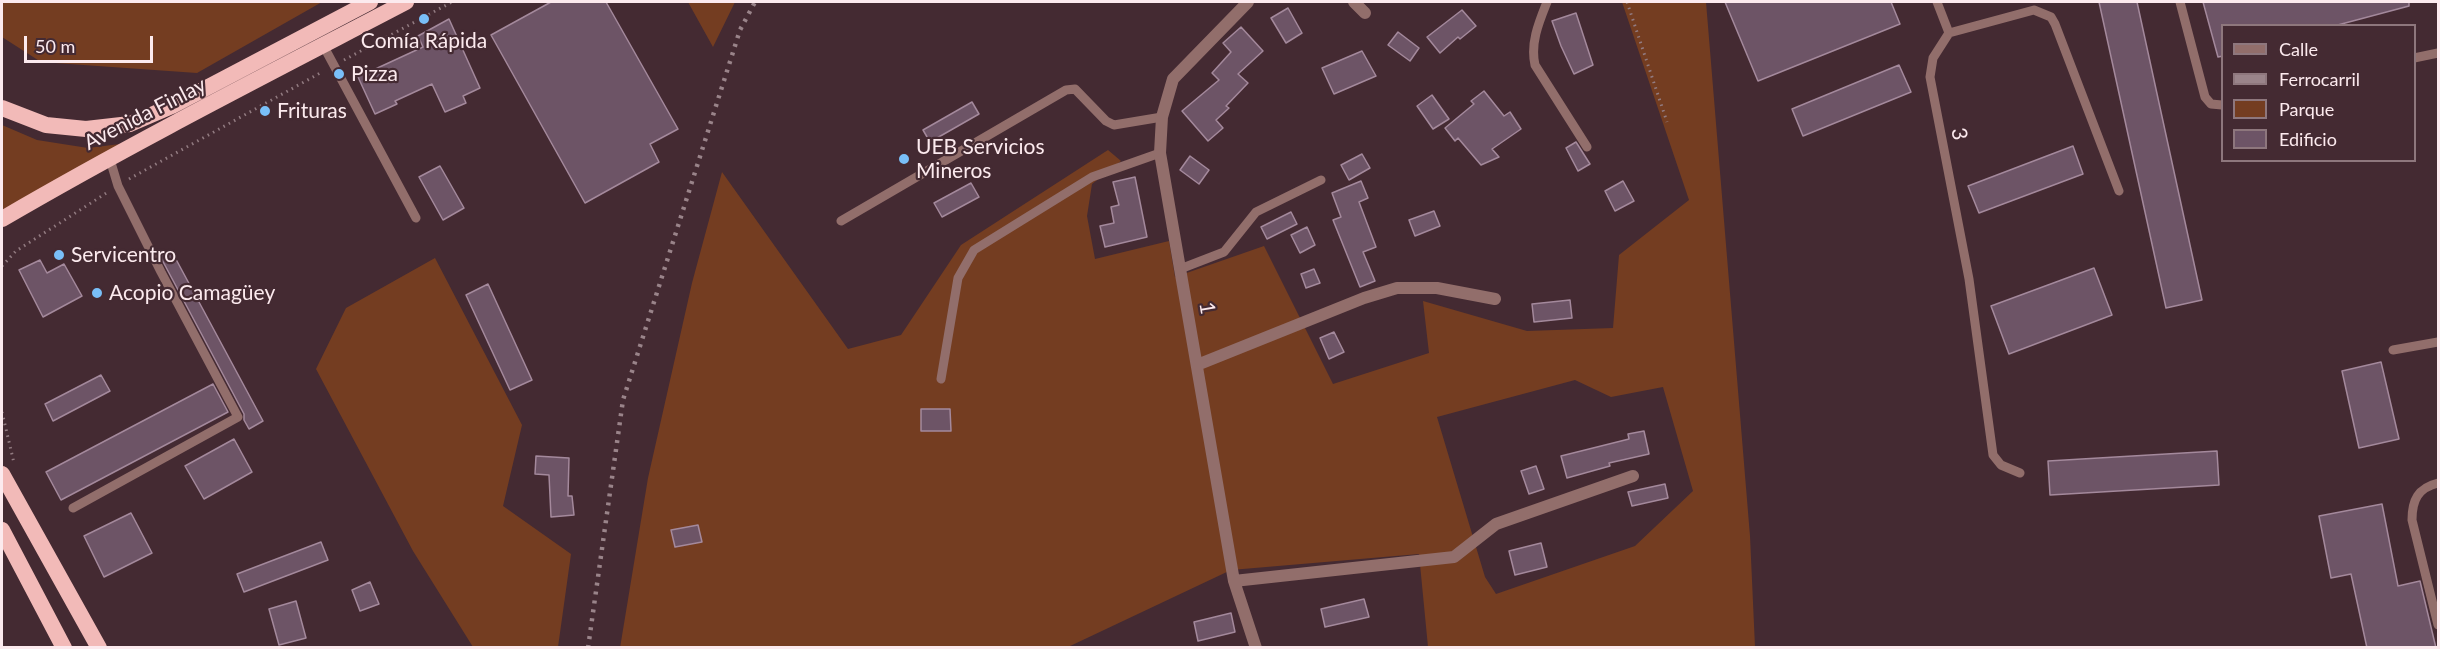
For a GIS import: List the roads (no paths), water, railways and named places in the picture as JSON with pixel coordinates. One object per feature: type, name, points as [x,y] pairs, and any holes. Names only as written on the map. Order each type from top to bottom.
[{"type":"highway","name":"Avenida Finlay","points":[[2,108],[46,125],[86,129],[130,124],[172,106],[369,2]]},
{"type":"highway","name":"Avenida Finlay","points":[[2,219],[109,156],[192,115],[406,2]]},
{"type":"highway","points":[[8,470],[99,648]]},
{"type":"highway","points":[[2,530],[64,648]]},
{"type":"street","name":"1","points":[[1248,2],[1173,79],[1162,117],[1160,153],[1234,581],[1257,648]]},
{"type":"street","points":[[1354,2],[1365,13]]},
{"type":"street","points":[[1197,365],[1364,298],[1398,288],[1437,288],[1495,299]]},
{"type":"street","points":[[1234,581],[1454,557],[1496,524],[1633,476]]},
{"type":"lane","points":[[1547,2],[1532,52],[1534,65],[1587,147]]},
{"type":"lane","points":[[1937,2],[1949,33],[2034,10],[2051,17],[2118,192]]},
{"type":"lane","points":[[2180,2],[2205,97],[2211,104],[2221,105]]},
{"type":"lane","name":"3","points":[[1949,33],[1933,58],[1930,77],[1969,279],[1994,455],[2001,465],[2020,473]]},
{"type":"lane","points":[[323,45],[416,218]]},
{"type":"lane","points":[[2416,58],[2439,52]]},
{"type":"lane","points":[[841,221],[1066,90],[1075,89],[1106,121],[1114,125],[1162,117]]},
{"type":"lane","points":[[941,380],[958,278],[974,250],[1092,177],[1160,153]]},
{"type":"lane","points":[[73,508],[238,417],[118,186],[109,156]]},
{"type":"lane","points":[[1180,269],[1224,252],[1256,212],[1321,180]]},
{"type":"lane","points":[[2393,350],[2439,342]]},
{"type":"lane","points":[[2439,483],[2428,486],[2417,494],[2412,508],[2412,520],[2439,625]]},
{"type":"railway","points":[[588,648],[623,400],[740,30],[755,2]]},
{"type":"place","name":"Comía Rápida","points":[[424,19]]},
{"type":"place","name":"Pizza","points":[[339,74]]},
{"type":"place","name":"Frituras","points":[[265,111]]},
{"type":"place","name":"UEB Servicios Mineros","points":[[904,159]]},
{"type":"place","name":"Servicentro","points":[[59,255]]},
{"type":"place","name":"Acopio Camagüey","points":[[97,293]]}]
